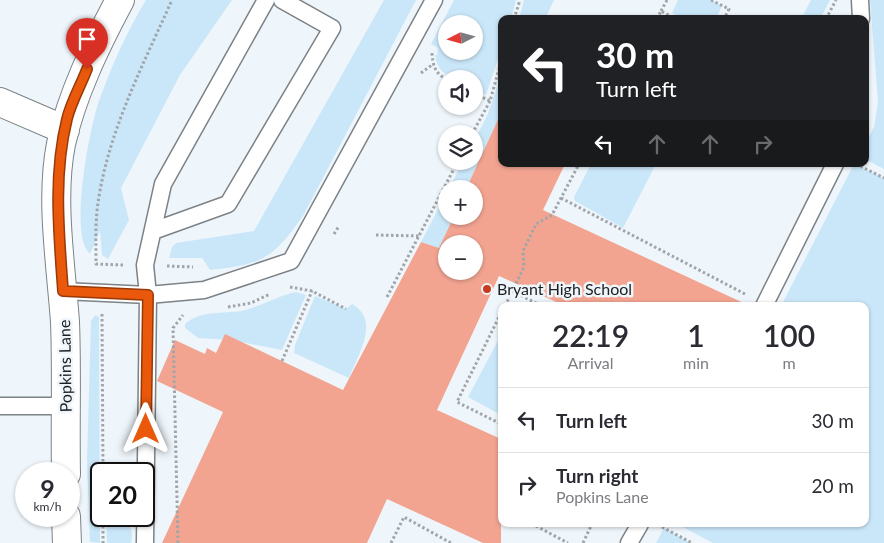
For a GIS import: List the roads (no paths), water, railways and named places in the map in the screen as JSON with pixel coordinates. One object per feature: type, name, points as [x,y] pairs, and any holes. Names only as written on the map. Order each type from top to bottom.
[{"type":"street","name":"Popkins Lane","points":[[66,462],[63,291],[57,204],[61,146],[68,116],[100,37],[120,0]]},
{"type":"street","points":[[0,102],[65,130]]},
{"type":"street","points":[[66,527],[67,543]]},
{"type":"lane","points":[[145,543],[148,295],[146,265],[163,184],[266,0]]},
{"type":"lane","points":[[153,231],[228,204],[332,28],[282,0]]},
{"type":"lane","points":[[63,291],[148,295],[204,290],[291,261],[434,0]]},
{"type":"lane","points":[[860,0],[861,15]]},
{"type":"lane","points":[[758,302],[833,167]]},
{"type":"lane","points":[[0,406],[65,406]]},
{"type":"lane","points":[[629,543],[638,527]]},
{"type":"place","name":"Bryant High School","points":[[487,289]]}]
